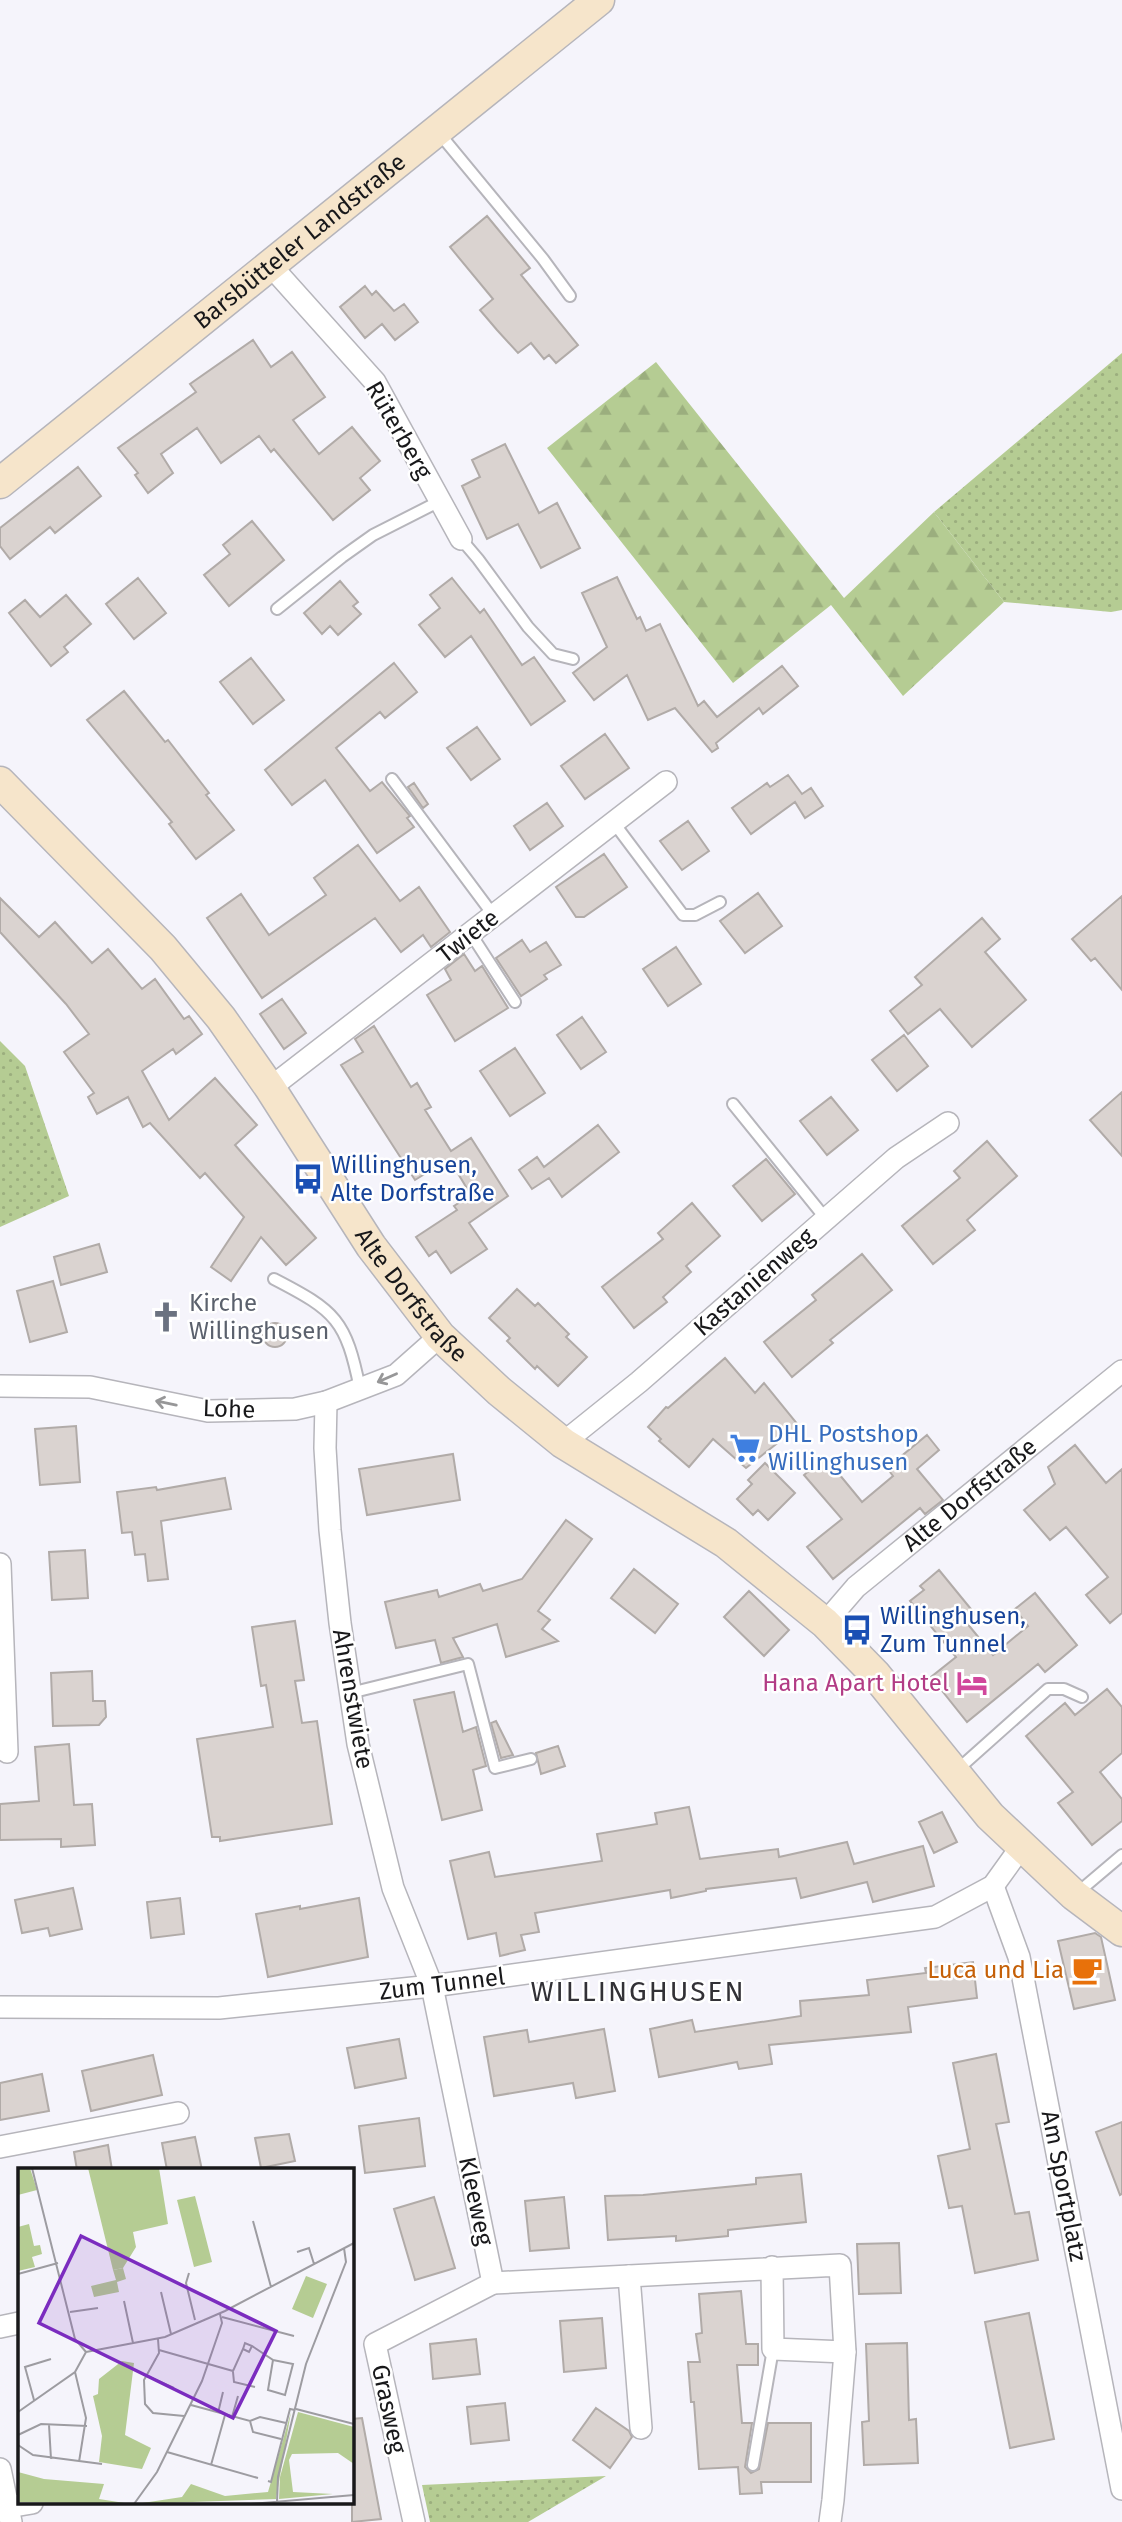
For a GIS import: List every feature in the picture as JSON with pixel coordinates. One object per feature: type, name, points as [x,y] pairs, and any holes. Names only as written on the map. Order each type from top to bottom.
[{"type":"street","name":"Barsbütteler Landstraße","points":[[0,483],[600,0]]},
{"type":"street","name":"Rüterberg","points":[[271,266],[375,382],[461,539]]},
{"type":"street","name":"Alte Dorfstraße","points":[[0,782],[163,948],[221,1018],[270,1088],[371,1245],[440,1336],[499,1391],[563,1443],[726,1543],[825,1623],[875,1674],[990,1816],[1074,1895],[1122,1931]]},
{"type":"street","name":"Twiete","points":[[270,1088],[666,782]]},
{"type":"street","name":"Kastanienweg","points":[[563,1443],[639,1382],[896,1158],[948,1123]]},
{"type":"street","name":"Lohe","points":[[0,1386],[90,1387],[208,1411],[295,1409],[326,1402],[396,1375],[440,1336]]},
{"type":"street","name":"Alte Dorfstraße","points":[[825,1623],[856,1587],[1122,1371]]},
{"type":"street","name":"Ahrenstwiete","points":[[326,1402],[325,1448],[330,1530],[358,1744],[393,1888],[432,1986]]},
{"type":"street","points":[[0,1564],[7,1752]]},
{"type":"street","name":"Zum Tunnel","points":[[0,2007],[219,2008],[432,1986],[935,1917],[993,1886],[1021,1847]]},
{"type":"street","name":"Am Sportplatz","points":[[993,1886],[1019,1957],[1122,2489]]},
{"type":"street","name":"Kleeweg","points":[[432,1986],[493,2283]]},
{"type":"street","points":[[0,2147],[178,2113]]},
{"type":"street","points":[[493,2283],[840,2264],[845,2352],[831,2513]]},
{"type":"street","points":[[772,2267],[773,2349],[845,2352]]},
{"type":"street","points":[[629,2276],[641,2428]]},
{"type":"street","name":"Grasweg","points":[[414,2522],[375,2344],[493,2283]]},
{"type":"street","points":[[0,2327],[18,2323]]},
{"type":"street","points":[[0,2469],[9,2515],[30,2504]]},
{"type":"lane","points":[[437,131],[543,259],[570,296]]},
{"type":"lane","points":[[277,609],[373,535],[440,502]]},
{"type":"lane","points":[[461,539],[528,627],[553,654],[573,659]]},
{"type":"lane","points":[[392,779],[494,916]]},
{"type":"lane","points":[[614,823],[683,915],[695,915],[720,902]]},
{"type":"lane","points":[[471,934],[515,1002]]},
{"type":"lane","points":[[733,1104],[826,1219]]},
{"type":"lane","points":[[274,1279],[315,1300],[334,1318],[353,1354],[360,1389]]},
{"type":"lane","points":[[350,1693],[468,1664],[495,1768],[531,1759]]},
{"type":"lane","points":[[954,1773],[1048,1689],[1064,1689],[1082,1698]]},
{"type":"lane","points":[[1074,1895],[1122,1855]]},
{"type":"lane","points":[[753,2465],[773,2349]]},
{"type":"green space","points":[[1122,353],[1122,610],[1111,612],[1004,602],[934,512]]},
{"type":"green space","points":[[656,362],[844,598],[934,512],[1004,602],[903,696],[831,605],[733,683],[547,448]]},
{"type":"green space","points":[[0,1041],[25,1066],[69,1196],[0,1227]]},
{"type":"green space","points":[[606,2476],[528,2522],[430,2522],[422,2485]]},
{"type":"building","points":[[487,216],[530,268],[521,275],[578,345],[556,363],[549,355],[544,359],[531,343],[518,353],[480,310],[493,299],[450,247]]},
{"type":"building","points":[[365,286],[372,295],[376,291],[394,311],[404,304],[418,322],[395,340],[382,324],[365,338],[340,307]]},
{"type":"building","points":[[253,340],[271,367],[292,352],[325,397],[293,420],[319,454],[352,427],[380,461],[360,478],[370,490],[333,520],[274,449],[271,452],[259,436],[221,463],[197,428],[161,454],[173,473],[148,493],[135,475],[138,473],[118,448],[196,392],[190,384]]},
{"type":"building","points":[[505,444],[539,513],[557,503],[580,548],[541,568],[518,524],[487,539],[462,486],[480,477],[472,460]]},
{"type":"building","points":[[78,467],[101,496],[55,533],[50,527],[10,559],[0,546],[0,528]]},
{"type":"building","points":[[252,521],[284,560],[229,606],[204,575],[230,554],[223,545]]},
{"type":"building","points":[[617,577],[637,619],[640,617],[646,631],[660,624],[698,706],[704,701],[717,717],[782,666],[798,686],[763,714],[759,708],[716,743],[718,748],[712,752],[675,708],[648,720],[627,675],[594,700],[573,673],[607,647],[582,593]]},
{"type":"building","points":[[138,578],[166,613],[134,639],[106,604]]},
{"type":"building","points":[[452,578],[480,613],[484,609],[522,665],[534,657],[565,701],[531,725],[471,636],[445,657],[419,625],[440,608],[430,595]]},
{"type":"building","points":[[340,581],[358,602],[353,606],[361,614],[338,635],[330,626],[322,634],[304,613]]},
{"type":"building","points":[[66,595],[91,624],[64,647],[68,652],[51,666],[9,613],[25,600],[40,617]]},
{"type":"building","points":[[251,658],[284,700],[253,724],[220,682]]},
{"type":"building","points":[[394,663],[417,692],[385,718],[380,712],[336,748],[370,791],[382,782],[410,816],[407,818],[414,827],[377,853],[325,780],[292,805],[265,770]]},
{"type":"building","points":[[124,691],[165,742],[168,740],[234,830],[196,859],[169,824],[172,822],[87,720]]},
{"type":"building","points":[[477,727],[500,759],[471,780],[447,748]]},
{"type":"building","points":[[605,734],[629,768],[585,799],[561,766]]},
{"type":"building","points":[[788,775],[802,794],[811,788],[823,806],[805,818],[795,802],[751,834],[732,808],[767,783],[770,787]]},
{"type":"building","points":[[414,783],[428,804],[423,808],[408,787]]},
{"type":"building","points":[[547,803],[563,826],[530,850],[514,826]]},
{"type":"building","points":[[688,821],[709,851],[682,870],[660,841]]},
{"type":"building","points":[[358,845],[400,901],[419,887],[450,932],[431,947],[423,935],[401,952],[375,918],[262,998],[207,918],[241,894],[269,935],[326,895],[314,878]]},
{"type":"building","points":[[604,854],[627,887],[584,917],[576,917],[556,887]]},
{"type":"building","points":[[758,893],[782,926],[745,953],[720,921]]},
{"type":"building","points":[[1122,896],[1122,990],[1095,958],[1091,961],[1072,939]]},
{"type":"building","points":[[0,898],[39,937],[55,922],[92,963],[108,949],[142,989],[155,979],[184,1019],[189,1016],[202,1034],[176,1054],[173,1049],[142,1071],[169,1120],[215,1078],[257,1125],[235,1145],[316,1238],[286,1265],[261,1237],[231,1281],[211,1267],[244,1217],[205,1173],[200,1178],[150,1123],[143,1127],[128,1097],[97,1114],[88,1097],[94,1093],[64,1052],[89,1034],[66,1004],[0,932]]},
{"type":"building","points":[[982,918],[1000,939],[985,952],[1026,1000],[972,1047],[940,1009],[908,1034],[890,1011],[922,985],[915,977]]},
{"type":"building","points":[[522,940],[530,952],[546,942],[561,965],[544,975],[547,979],[521,996],[496,958]]},
{"type":"building","points":[[676,947],[701,984],[668,1006],[643,969]]},
{"type":"building","points":[[464,954],[475,971],[482,966],[508,1008],[455,1041],[427,995],[451,980],[445,969]]},
{"type":"building","points":[[282,999],[306,1033],[284,1049],[260,1014]]},
{"type":"building","points":[[582,1017],[606,1052],[581,1069],[557,1035]]},
{"type":"building","points":[[374,1026],[411,1087],[417,1083],[431,1107],[425,1110],[451,1151],[471,1138],[508,1196],[469,1223],[487,1249],[451,1273],[436,1251],[429,1256],[416,1237],[457,1210],[454,1206],[471,1195],[449,1159],[415,1180],[341,1065],[363,1052],[355,1039]]},
{"type":"building","points":[[904,1035],[928,1066],[897,1091],[872,1060]]},
{"type":"building","points":[[515,1048],[545,1093],[510,1116],[480,1071]]},
{"type":"building","points":[[1122,1092],[1122,1156],[1090,1120]]},
{"type":"building","points":[[831,1097],[858,1130],[827,1155],[800,1121]]},
{"type":"building","points":[[598,1125],[619,1152],[562,1197],[549,1178],[532,1189],[519,1170],[537,1157],[544,1167]]},
{"type":"building","points":[[987,1141],[1017,1176],[967,1220],[975,1230],[933,1264],[902,1226],[960,1178],[954,1171]]},
{"type":"building","points":[[766,1159],[795,1194],[762,1221],[733,1186]]},
{"type":"building","points":[[692,1203],[720,1236],[686,1266],[691,1272],[663,1297],[667,1302],[634,1328],[602,1287],[663,1239],[658,1233]]},
{"type":"building","points":[[99,1244],[107,1272],[61,1285],[54,1257]]},
{"type":"building","points":[[862,1254],[892,1290],[830,1340],[833,1343],[792,1377],[764,1342],[816,1300],[812,1295]]},
{"type":"building","points":[[53,1281],[67,1332],[30,1342],[17,1291]]},
{"type":"building","points":[[517,1289],[535,1306],[538,1303],[569,1334],[566,1337],[587,1357],[558,1386],[537,1366],[535,1369],[507,1341],[510,1338],[489,1318]]},
{"type":"building","points":[[275,1323],[286,1330],[287,1335],[280,1346],[275,1347],[264,1340],[263,1335],[270,1324]]},
{"type":"building","points":[[725,1358],[755,1393],[764,1383],[799,1426],[746,1468],[713,1439],[689,1467],[659,1441],[661,1439],[648,1427],[666,1407]]},
{"type":"building","points":[[76,1426],[80,1482],[40,1485],[35,1429]]},
{"type":"building","points":[[927,1435],[939,1450],[917,1469],[943,1500],[925,1514],[920,1508],[833,1579],[807,1547],[842,1519],[804,1475],[825,1457],[862,1502],[893,1476],[887,1468]]},
{"type":"building","points":[[1075,1445],[1106,1483],[1122,1469],[1122,1613],[1110,1623],[1086,1595],[1108,1577],[1066,1527],[1050,1540],[1024,1510],[1055,1484],[1048,1467]]},
{"type":"building","points":[[453,1454],[460,1500],[367,1515],[359,1469]]},
{"type":"building","points":[[765,1463],[795,1493],[768,1520],[758,1510],[753,1515],[737,1499],[752,1484],[748,1480]]},
{"type":"building","points":[[225,1478],[231,1509],[161,1521],[168,1579],[148,1581],[145,1554],[135,1555],[132,1532],[122,1533],[117,1492],[156,1487],[157,1490]]},
{"type":"building","points":[[566,1520],[592,1539],[538,1611],[550,1620],[542,1629],[558,1641],[506,1657],[497,1624],[453,1638],[463,1657],[441,1663],[435,1640],[396,1648],[385,1602],[437,1590],[439,1597],[480,1584],[483,1591],[522,1579]]},
{"type":"building","points":[[85,1550],[88,1598],[52,1600],[49,1552]]},
{"type":"building","points":[[634,1569],[678,1604],[655,1633],[611,1598]]},
{"type":"building","points":[[939,1570],[975,1614],[966,1622],[993,1655],[1028,1626],[1015,1609],[1035,1593],[1077,1645],[1045,1672],[1038,1664],[967,1722],[931,1677],[956,1657],[910,1601],[924,1590],[920,1586]]},
{"type":"building","points":[[749,1591],[789,1630],[764,1656],[724,1617]]},
{"type":"building","points":[[295,1621],[304,1680],[295,1681],[302,1723],[317,1721],[332,1824],[220,1841],[220,1837],[212,1837],[197,1739],[273,1727],[266,1685],[261,1686],[252,1627]]},
{"type":"building","points":[[92,1671],[93,1701],[105,1701],[106,1717],[99,1725],[53,1726],[51,1673]]},
{"type":"building","points":[[1107,1689],[1122,1707],[1122,1753],[1100,1772],[1122,1799],[1122,1821],[1092,1845],[1058,1803],[1073,1792],[1026,1736],[1065,1703],[1075,1715]]},
{"type":"building","points":[[454,1692],[463,1732],[476,1727],[486,1766],[473,1770],[482,1810],[442,1820],[414,1700]]},
{"type":"building","points":[[496,1721],[513,1755],[501,1758],[491,1723]]},
{"type":"building","points":[[69,1744],[74,1805],[92,1804],[95,1845],[61,1847],[61,1839],[0,1840],[0,1804],[39,1801],[35,1747]]},
{"type":"building","points":[[558,1746],[565,1766],[541,1774],[536,1753]]},
{"type":"building","points":[[689,1807],[700,1859],[778,1849],[779,1857],[847,1842],[854,1864],[923,1846],[934,1886],[873,1902],[867,1882],[801,1898],[796,1878],[706,1889],[671,1898],[670,1890],[535,1913],[539,1932],[521,1935],[525,1950],[500,1956],[496,1933],[468,1939],[450,1861],[489,1852],[495,1877],[602,1861],[597,1834],[657,1824],[655,1813]]},
{"type":"building","points":[[942,1812],[957,1842],[934,1853],[919,1822]]},
{"type":"building","points":[[73,1888],[82,1929],[50,1936],[48,1928],[22,1933],[15,1900]]},
{"type":"building","points":[[180,1898],[184,1934],[151,1938],[147,1902]]},
{"type":"building","points":[[359,1898],[368,1957],[268,1977],[256,1914]]},
{"type":"building","name":"Luca und Lia","points":[[1095,1933],[1101,1937],[1115,2000],[1074,2009],[1058,1941]]},
{"type":"building","points":[[973,1962],[977,1998],[908,2007],[911,2032],[769,2045],[772,2064],[739,2069],[737,2062],[659,2077],[650,2029],[692,2020],[695,2032],[801,2016],[800,2001],[869,1995],[867,1980],[926,1973],[925,1968]]},
{"type":"building","points":[[604,2029],[615,2091],[576,2098],[573,2083],[494,2096],[484,2037],[527,2030],[529,2042]]},
{"type":"building","points":[[399,2039],[406,2078],[355,2088],[347,2048]]},
{"type":"building","points":[[996,2054],[1009,2122],[996,2124],[1015,2214],[1029,2212],[1038,2260],[975,2273],[962,2206],[949,2208],[938,2156],[970,2149],[953,2063]]},
{"type":"building","points":[[153,2055],[162,2095],[91,2111],[82,2071]]},
{"type":"building","points":[[42,2074],[49,2111],[0,2120],[0,2083]]},
{"type":"building","points":[[419,2118],[425,2166],[365,2173],[359,2126]]},
{"type":"building","points":[[1122,2122],[1122,2194],[1120,2195],[1096,2132]]},
{"type":"building","points":[[289,2134],[295,2161],[261,2168],[255,2138]]},
{"type":"building","points":[[195,2137],[202,2168],[167,2168],[162,2143]]},
{"type":"building","points":[[108,2145],[112,2168],[77,2168],[74,2152]]},
{"type":"building","points":[[801,2174],[806,2222],[728,2230],[728,2236],[676,2241],[676,2236],[608,2240],[605,2196],[756,2184],[756,2178]]},
{"type":"building","points":[[434,2197],[455,2268],[415,2280],[394,2209]]},
{"type":"building","points":[[564,2197],[569,2248],[530,2251],[525,2201]]},
{"type":"building","points":[[899,2243],[901,2293],[859,2294],[857,2244]]},
{"type":"building","points":[[741,2291],[746,2344],[758,2344],[758,2365],[737,2365],[742,2423],[752,2423],[745,2467],[751,2473],[759,2469],[768,2423],[811,2423],[811,2482],[761,2482],[762,2493],[740,2494],[738,2467],[699,2469],[688,2362],[700,2362],[696,2334],[702,2333],[699,2294]]},
{"type":"building","points":[[1029,2313],[1054,2439],[1010,2448],[985,2322]]},
{"type":"building","points":[[602,2318],[606,2368],[564,2372],[560,2321]]},
{"type":"building","points":[[476,2339],[480,2374],[433,2379],[430,2344]]},
{"type":"building","points":[[907,2343],[909,2420],[916,2419],[918,2463],[864,2465],[862,2422],[869,2421],[866,2344]]},
{"type":"building","points":[[505,2403],[509,2440],[471,2444],[467,2407]]},
{"type":"building","points":[[596,2408],[629,2431],[632,2437],[610,2468],[573,2440]]},
{"type":"building","points":[[362,2418],[381,2519],[352,2522],[354,2419]]},
{"type":"place","name":"Willinghusen, Alte Dorfstraße","points":[[308,1179]]},
{"type":"place","name":"Kirche Willinghusen","points":[[166,1317]]},
{"type":"place","name":"DHL Postshop Willinghusen","points":[[745,1448]]},
{"type":"place","name":"Willinghusen, Zum Tunnel","points":[[857,1630]]},
{"type":"place","name":"Hana Apart Hotel","points":[[972,1683]]},
{"type":"place","name":"Luca und Lia","points":[[1087,1970]]},
{"type":"district","name":"WILLINGHUSEN","points":[[638,1991]]}]
